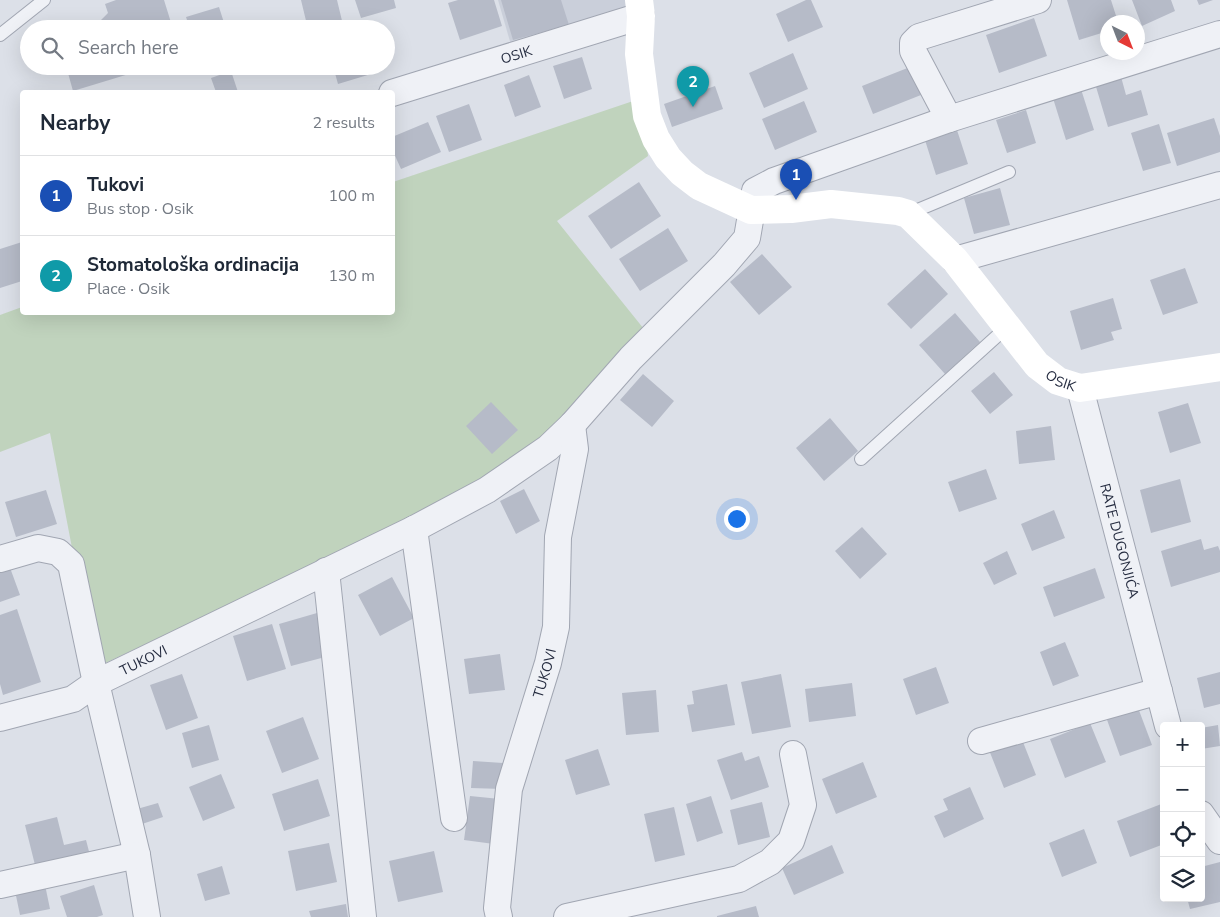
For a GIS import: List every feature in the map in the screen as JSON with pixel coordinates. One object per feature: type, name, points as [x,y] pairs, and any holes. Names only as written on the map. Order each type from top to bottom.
[{"type":"main road","name":"OSIK","points":[[640,8],[639,54],[647,116],[656,139],[668,158],[682,173],[699,186],[751,210],[791,209],[832,204],[898,211],[908,214],[955,260],[1037,365],[1058,381],[1080,388],[1220,368]]},
{"type":"street","points":[[949,119],[912,51],[913,43],[919,37],[1038,0]]},
{"type":"street","name":"OSIK","points":[[395,92],[640,8]]},
{"type":"street","points":[[751,210],[755,191],[774,181],[949,119],[1220,34]]},
{"type":"street","points":[[955,260],[1220,185]]},
{"type":"street","name":"TUKOVI","points":[[0,718],[73,699],[96,683],[414,529],[487,490],[548,448],[572,425],[631,358],[748,238],[751,210]]},
{"type":"street","name":"RATE DUGONJIĆA","points":[[1080,388],[1167,722]]},
{"type":"street","name":"TUKOVI","points":[[499,917],[497,908],[509,789],[548,663],[556,627],[558,537],[575,449],[572,425]]},
{"type":"street","points":[[414,529],[454,818]]},
{"type":"street","points":[[0,559],[38,548],[58,552],[71,564],[96,683],[137,855],[147,917]]},
{"type":"street","points":[[326,571],[362,917]]},
{"type":"street","points":[[981,741],[1159,691]]},
{"type":"street","points":[[567,917],[739,879],[770,862],[792,841],[803,806],[793,754]]},
{"type":"street","points":[[1205,820],[1220,841]]},
{"type":"street","points":[[0,885],[137,855]]},
{"type":"lane","points":[[0,35],[44,0]]},
{"type":"lane","points":[[908,214],[1009,172]]},
{"type":"lane","points":[[861,459],[1007,327]]},
{"type":"shaded area","points":[[498,0],[628,0],[631,12],[511,45]]},
{"type":"green space","points":[[642,98],[648,156],[557,221],[652,339],[556,431],[473,489],[95,668],[50,433],[0,452],[0,315],[20,308],[20,315],[395,315],[395,181]]},
{"type":"building","points":[[116,0],[164,0],[170,20],[101,20],[108,13],[105,4]]},
{"type":"building","points":[[301,0],[337,0],[342,20],[306,20]]},
{"type":"building","points":[[355,0],[394,0],[396,8],[361,18]]},
{"type":"building","points":[[458,0],[494,0],[502,26],[460,40],[448,3]]},
{"type":"building","points":[[501,0],[561,0],[569,25],[513,40]]},
{"type":"building","points":[[806,0],[811,0],[823,27],[788,42],[776,14]]},
{"type":"building","points":[[1067,0],[1111,0],[1116,15],[1100,15],[1100,33],[1079,40]]},
{"type":"building","points":[[1132,0],[1171,0],[1175,11],[1145,25],[1145,15],[1138,15]]},
{"type":"building","points":[[1197,0],[1213,0],[1199,5]]},
{"type":"building","points":[[219,7],[223,20],[187,20],[186,17]]},
{"type":"building","points":[[1034,18],[1047,56],[999,73],[986,35]]},
{"type":"building","points":[[793,53],[808,89],[764,108],[749,73]]},
{"type":"building","points":[[582,57],[592,89],[564,99],[553,66]]},
{"type":"building","points":[[910,67],[921,95],[873,114],[862,86]]},
{"type":"building","points":[[1120,73],[1126,95],[1141,90],[1148,115],[1108,127],[1094,80]]},
{"type":"building","points":[[69,75],[126,75],[76,90],[73,90]]},
{"type":"building","points":[[220,75],[232,75],[237,90],[215,90],[211,78]]},
{"type":"building","points":[[336,75],[368,75],[338,84]]},
{"type":"building","points":[[529,75],[541,107],[515,117],[504,85]]},
{"type":"building","points":[[715,86],[723,109],[672,127],[664,104]]},
{"type":"building","points":[[1080,86],[1094,130],[1066,140],[1052,95]]},
{"type":"building","points":[[804,101],[817,132],[775,150],[762,119]]},
{"type":"building","points":[[469,104],[482,140],[449,152],[436,116]]},
{"type":"building","points":[[1026,110],[1036,143],[1007,153],[996,120]]},
{"type":"building","points":[[1214,118],[1220,136],[1220,152],[1177,166],[1167,133]]},
{"type":"building","points":[[428,122],[441,152],[401,169],[395,156],[395,136]]},
{"type":"building","points":[[1159,124],[1171,163],[1143,171],[1131,133]]},
{"type":"building","points":[[956,127],[968,164],[936,175],[924,137]]},
{"type":"building","points":[[639,182],[661,216],[611,249],[588,216]]},
{"type":"building","points":[[1000,188],[1010,225],[974,234],[964,198]]},
{"type":"building","points":[[668,228],[688,261],[640,291],[619,259]]},
{"type":"building","points":[[20,243],[20,282],[0,288],[0,249]]},
{"type":"building","points":[[762,254],[792,287],[759,315],[730,282]]},
{"type":"building","points":[[1185,268],[1198,303],[1163,315],[1150,280]]},
{"type":"building","points":[[925,269],[948,294],[911,329],[887,304]]},
{"type":"building","points":[[1113,298],[1122,329],[1111,332],[1114,340],[1081,350],[1070,311]]},
{"type":"building","points":[[955,313],[980,342],[945,374],[919,345]]},
{"type":"building","points":[[994,372],[1013,395],[990,414],[971,391]]},
{"type":"building","points":[[643,374],[674,401],[652,427],[620,400]]},
{"type":"building","points":[[491,402],[518,430],[492,454],[466,426]]},
{"type":"building","points":[[1188,403],[1201,443],[1170,453],[1158,412]]},
{"type":"building","points":[[830,418],[858,451],[824,481],[796,448]]},
{"type":"building","points":[[1051,426],[1055,460],[1019,464],[1016,431]]},
{"type":"building","points":[[986,469],[997,499],[959,512],[948,482]]},
{"type":"building","points":[[1180,479],[1191,522],[1151,533],[1140,490]]},
{"type":"building","points":[[524,489],[540,521],[516,534],[500,501]]},
{"type":"building","points":[[46,490],[57,524],[16,537],[5,502]]},
{"type":"building","points":[[1054,510],[1065,538],[1032,551],[1021,524]]},
{"type":"building","points":[[862,527],[887,554],[860,579],[835,551]]},
{"type":"building","points":[[1201,539],[1204,550],[1218,546],[1220,551],[1220,572],[1171,587],[1161,551]]},
{"type":"building","points":[[1007,551],[1017,574],[994,585],[983,563]]},
{"type":"building","points":[[9,565],[20,595],[0,602],[0,568]]},
{"type":"building","points":[[1095,568],[1105,598],[1054,617],[1043,587]]},
{"type":"building","points":[[392,577],[414,618],[380,636],[358,595]]},
{"type":"building","points":[[17,609],[41,682],[3,695],[0,684],[0,615]]},
{"type":"building","points":[[317,613],[329,656],[291,666],[279,624]]},
{"type":"building","points":[[272,624],[286,669],[247,681],[233,636]]},
{"type":"building","points":[[1065,642],[1079,676],[1053,686],[1040,652]]},
{"type":"building","points":[[500,654],[505,690],[469,694],[464,659]]},
{"type":"building","points":[[936,667],[949,703],[916,715],[903,679]]},
{"type":"building","points":[[1220,672],[1220,704],[1204,708],[1197,678]]},
{"type":"building","points":[[182,674],[198,718],[166,730],[150,685]]},
{"type":"building","points":[[781,674],[791,727],[752,734],[741,682]]},
{"type":"building","points":[[852,683],[856,716],[809,722],[805,689]]},
{"type":"building","points":[[727,684],[735,725],[692,732],[687,705],[694,704],[692,691]]},
{"type":"building","points":[[656,690],[659,732],[626,735],[622,693]]},
{"type":"building","points":[[1137,705],[1152,745],[1120,756],[1106,717]]},
{"type":"building","points":[[303,717],[319,759],[282,773],[266,731]]},
{"type":"building","points":[[1090,723],[1106,762],[1065,778],[1050,739]]},
{"type":"building","points":[[209,725],[219,760],[192,768],[182,733]]},
{"type":"building","points":[[1218,725],[1220,746],[1205,748],[1205,727]]},
{"type":"building","points":[[1021,737],[1036,775],[1004,788],[989,750]]},
{"type":"building","points":[[598,749],[610,785],[576,795],[565,760]]},
{"type":"building","points":[[742,752],[745,761],[759,756],[769,787],[731,800],[717,760]]},
{"type":"building","points":[[473,761],[503,763],[502,789],[471,788]]},
{"type":"building","points":[[863,762],[877,797],[836,814],[822,779]]},
{"type":"building","points":[[221,774],[235,808],[203,821],[189,787]]},
{"type":"building","points":[[318,779],[330,816],[284,831],[272,794]]},
{"type":"building","points":[[970,787],[984,819],[944,838],[934,816],[948,810],[943,799]]},
{"type":"building","points":[[470,796],[500,799],[494,844],[464,840]]},
{"type":"building","points":[[711,796],[723,833],[697,842],[686,804]]},
{"type":"building","points":[[762,802],[770,837],[738,845],[730,810]]},
{"type":"building","points":[[158,803],[163,817],[142,824],[137,809]]},
{"type":"building","points":[[1160,805],[1160,846],[1130,857],[1117,821]]},
{"type":"building","points":[[674,807],[685,855],[655,862],[644,814]]},
{"type":"building","points":[[57,817],[64,845],[86,840],[92,863],[37,873],[25,825]]},
{"type":"building","points":[[1084,829],[1097,863],[1062,877],[1049,843]]},
{"type":"building","points":[[329,843],[337,882],[296,891],[288,851]]},
{"type":"building","points":[[832,845],[844,873],[794,895],[782,868]]},
{"type":"building","points":[[434,851],[443,892],[398,902],[389,861]]},
{"type":"building","points":[[1220,862],[1220,902],[1190,909],[1188,902],[1205,902],[1205,866]]},
{"type":"building","points":[[222,866],[230,894],[205,901],[197,874]]},
{"type":"building","points":[[44,880],[50,909],[20,915],[14,886]]},
{"type":"building","points":[[94,885],[103,915],[97,917],[67,917],[60,896]]},
{"type":"building","points":[[346,904],[348,917],[311,917],[309,911]]},
{"type":"building","points":[[756,906],[759,917],[717,917],[717,916]]},
{"type":"place","name":"Stomatološka ordinacija","points":[[693,107]]},
{"type":"place","name":"Tukovi","points":[[796,200]]}]
